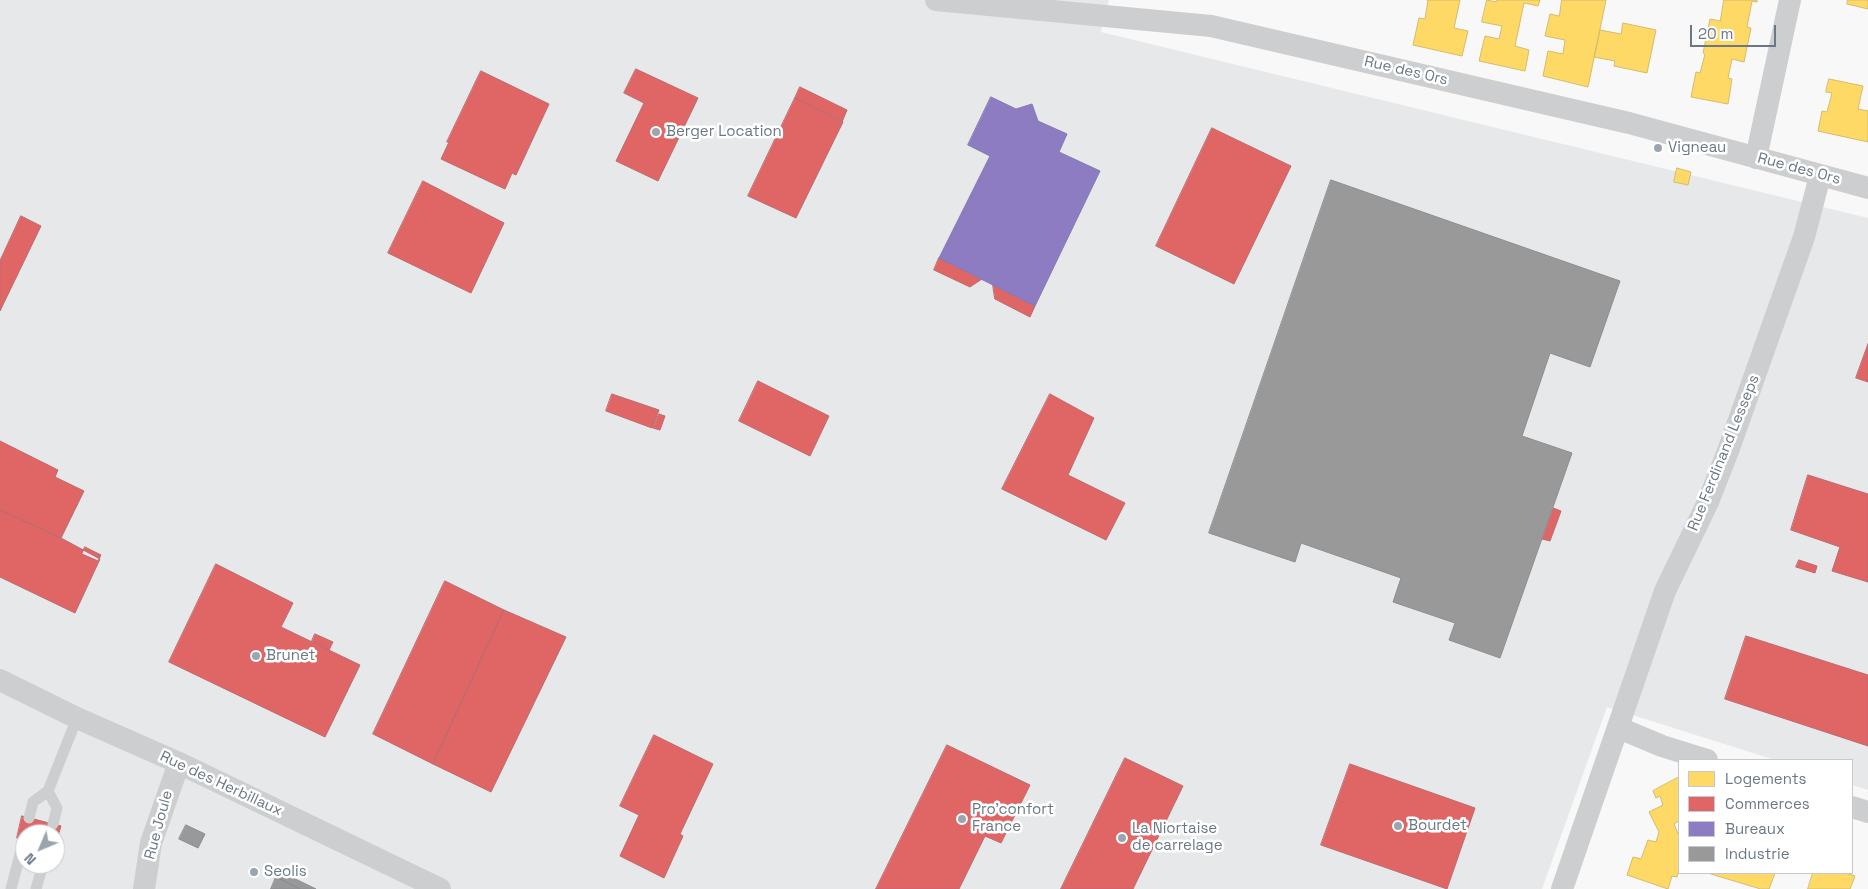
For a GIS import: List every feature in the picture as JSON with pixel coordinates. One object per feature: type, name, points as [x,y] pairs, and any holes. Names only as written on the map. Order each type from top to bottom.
[{"type":"street","name":"Rue des Ors","points":[[936,0],[1211,26],[1629,123],[1868,188]]},
{"type":"street","points":[[1756,158],[1790,0]]},
{"type":"street","name":"Rue Ferdinand Lesseps","points":[[1562,889],[1665,591],[1708,502],[1728,451],[1804,237],[1820,176]]},
{"type":"street","name":"Rue des Herbillaux","points":[[0,680],[77,718],[179,763],[440,889]]},
{"type":"street","points":[[1619,728],[1662,746],[1705,759]]},
{"type":"street","name":"Rue Joule","points":[[144,889],[152,843],[179,763]]},
{"type":"street","points":[[1853,807],[1868,812]]},
{"type":"lane","points":[[29,818],[33,802],[48,791],[77,718]]},
{"type":"lane","points":[[48,791],[57,808],[53,824]]},
{"type":"lane","points":[[11,889],[15,874]]},
{"type":"lane","points":[[36,889],[40,874]]},
{"type":"shaded area","points":[[0,0],[1109,0],[1101,32],[1868,218],[1868,790],[1853,785],[1853,759],[1772,759],[1607,707],[1542,889],[0,889]]},
{"type":"building: Logements","points":[[1428,0],[1460,0],[1454,28],[1468,31],[1462,56],[1413,45],[1419,18],[1425,19]]},
{"type":"building: Logements","points":[[1487,0],[1496,2],[1497,0],[1540,0],[1538,6],[1524,3],[1515,46],[1529,50],[1525,71],[1479,61],[1485,36],[1499,39],[1502,26],[1482,22]]},
{"type":"building: Logements","points":[[1562,0],[1606,0],[1588,87],[1543,76],[1548,51],[1563,54],[1565,40],[1545,36],[1550,14],[1559,16]]},
{"type":"building: Logements","points":[[1724,0],[1757,0],[1757,2],[1752,1],[1747,27],[1751,28],[1744,62],[1732,59],[1728,78],[1732,79],[1728,104],[1691,97],[1696,72],[1700,73],[1705,54],[1703,53],[1710,19],[1720,21]]},
{"type":"building: Logements","points":[[1848,0],[1868,0],[1868,9],[1847,4]]},
{"type":"building: Logements","points":[[1623,23],[1656,30],[1647,73],[1614,66],[1615,61],[1594,57],[1600,30],[1621,34]]},
{"type":"building: Logements","points":[[1829,79],[1863,86],[1858,109],[1868,111],[1868,142],[1818,131],[1822,111],[1827,112],[1832,93],[1826,92]]},
{"type":"building: Logements","points":[[1677,168],[1691,172],[1688,185],[1674,182]]},
{"type":"building: Logements","points":[[1678,778],[1678,822],[1674,824],[1678,834],[1678,874],[1677,877],[1672,876],[1668,889],[1627,875],[1633,857],[1641,859],[1648,840],[1656,842],[1659,832],[1649,812],[1663,805],[1660,796],[1656,798],[1653,791]]},
{"type":"building: Logements","points":[[1711,874],[1775,874],[1769,889],[1761,889]]},
{"type":"building: Logements","points":[[1813,874],[1848,874],[1855,876],[1850,889],[1808,889]]},
{"type":"building: Commerces","name":"Berger Location","points":[[636,69],[698,98],[658,181],[616,161],[644,103],[624,93]]},
{"type":"building: Commerces","points":[[481,71],[549,104],[516,175],[512,173],[505,189],[441,159],[449,142],[447,142]]},
{"type":"building: Commerces","points":[[800,87],[847,110],[842,122],[795,98]]},
{"type":"building: Commerces","points":[[795,98],[843,122],[796,218],[748,196]]},
{"type":"building: Commerces","points":[[1212,128],[1291,166],[1234,284],[1156,246]]},
{"type":"building: Commerces","points":[[423,181],[504,223],[471,293],[388,253]]},
{"type":"building: Commerces","points":[[21,216],[41,226],[0,311],[0,261]]},
{"type":"building: Commerces","points":[[939,258],[982,279],[970,287],[934,270]]},
{"type":"building: Commerces","points":[[993,285],[1035,306],[1030,317],[995,299]]},
{"type":"building: Commerces","points":[[1868,344],[1868,382],[1856,378]]},
{"type":"building: Commerces","points":[[758,381],[829,416],[810,456],[739,421]]},
{"type":"building: Commerces","points":[[612,394],[659,410],[652,428],[606,411]]},
{"type":"building: Commerces","points":[[1050,394],[1094,418],[1068,475],[1125,503],[1106,540],[1002,489]]},
{"type":"building: Commerces","points":[[659,414],[665,416],[660,430],[653,428]]},
{"type":"building: Commerces","points":[[0,441],[58,470],[55,477],[84,491],[61,538],[0,510]]},
{"type":"building: Commerces","points":[[1808,475],[1868,494],[1868,582],[1832,571],[1840,547],[1791,530]]},
{"type":"building: Commerces","points":[[1553,508],[1561,511],[1550,541],[1542,539]]},
{"type":"building: Commerces","points":[[0,510],[61,538],[100,559],[75,613],[0,577]]},
{"type":"building: Commerces","points":[[85,547],[101,555],[98,561],[82,554]]},
{"type":"building: Commerces","points":[[1799,560],[1817,566],[1815,573],[1796,567]]},
{"type":"building: Commerces","name":"Brunet","points":[[216,564],[293,603],[281,627],[360,665],[325,737],[169,662]]},
{"type":"building: Commerces","points":[[445,581],[504,610],[433,764],[373,734]]},
{"type":"building: Commerces","points":[[504,610],[566,637],[491,792],[433,764]]},
{"type":"building: Commerces","points":[[315,634],[333,642],[329,650],[312,641]]},
{"type":"building: Commerces","points":[[1746,636],[1868,675],[1868,746],[1725,699]]},
{"type":"building: Commerces","points":[[654,735],[713,764],[680,834],[683,836],[664,878],[620,856],[639,815],[620,806]]},
{"type":"building: Commerces","name":"Pro'confort France","points":[[947,745],[1030,785],[1001,843],[985,836],[959,889],[876,889]]},
{"type":"building: Commerces","name":"La Niortaise de carrelage","points":[[1125,758],[1183,786],[1133,889],[1061,889]]},
{"type":"building: Commerces","name":"Bourdet","points":[[1350,764],[1475,808],[1447,889],[1321,845]]},
{"type":"building: Commerces","points":[[22,816],[53,824],[20,824]]},
{"type":"building: Bureaux","points":[[991,97],[1016,109],[1032,104],[1038,121],[1067,134],[1059,152],[1100,171],[1035,306],[939,258],[990,156],[968,145]]},
{"type":"building: Industrie","points":[[1331,180],[1620,281],[1590,367],[1550,353],[1522,436],[1572,453],[1500,658],[1449,640],[1455,623],[1393,602],[1401,578],[1301,543],[1295,562],[1209,533]]},
{"type":"building: Industrie","points":[[186,825],[205,834],[198,848],[179,839]]},
{"type":"building: Industrie","points":[[279,871],[316,889],[300,889],[276,877]]},
{"type":"building: Industrie","points":[[276,877],[300,889],[271,889]]},
{"type":"place","name":"Berger Location","points":[[656,132]]},
{"type":"place","name":"Vigneau","points":[[1658,148]]},
{"type":"place","name":"Brunet","points":[[256,656]]},
{"type":"place","name":"Pro'confort France","points":[[962,819]]},
{"type":"place","name":"Bourdet","points":[[1398,826]]},
{"type":"place","name":"La Niortaise de carrelage","points":[[1122,838]]},
{"type":"place","name":"Seolis","points":[[254,872]]}]
